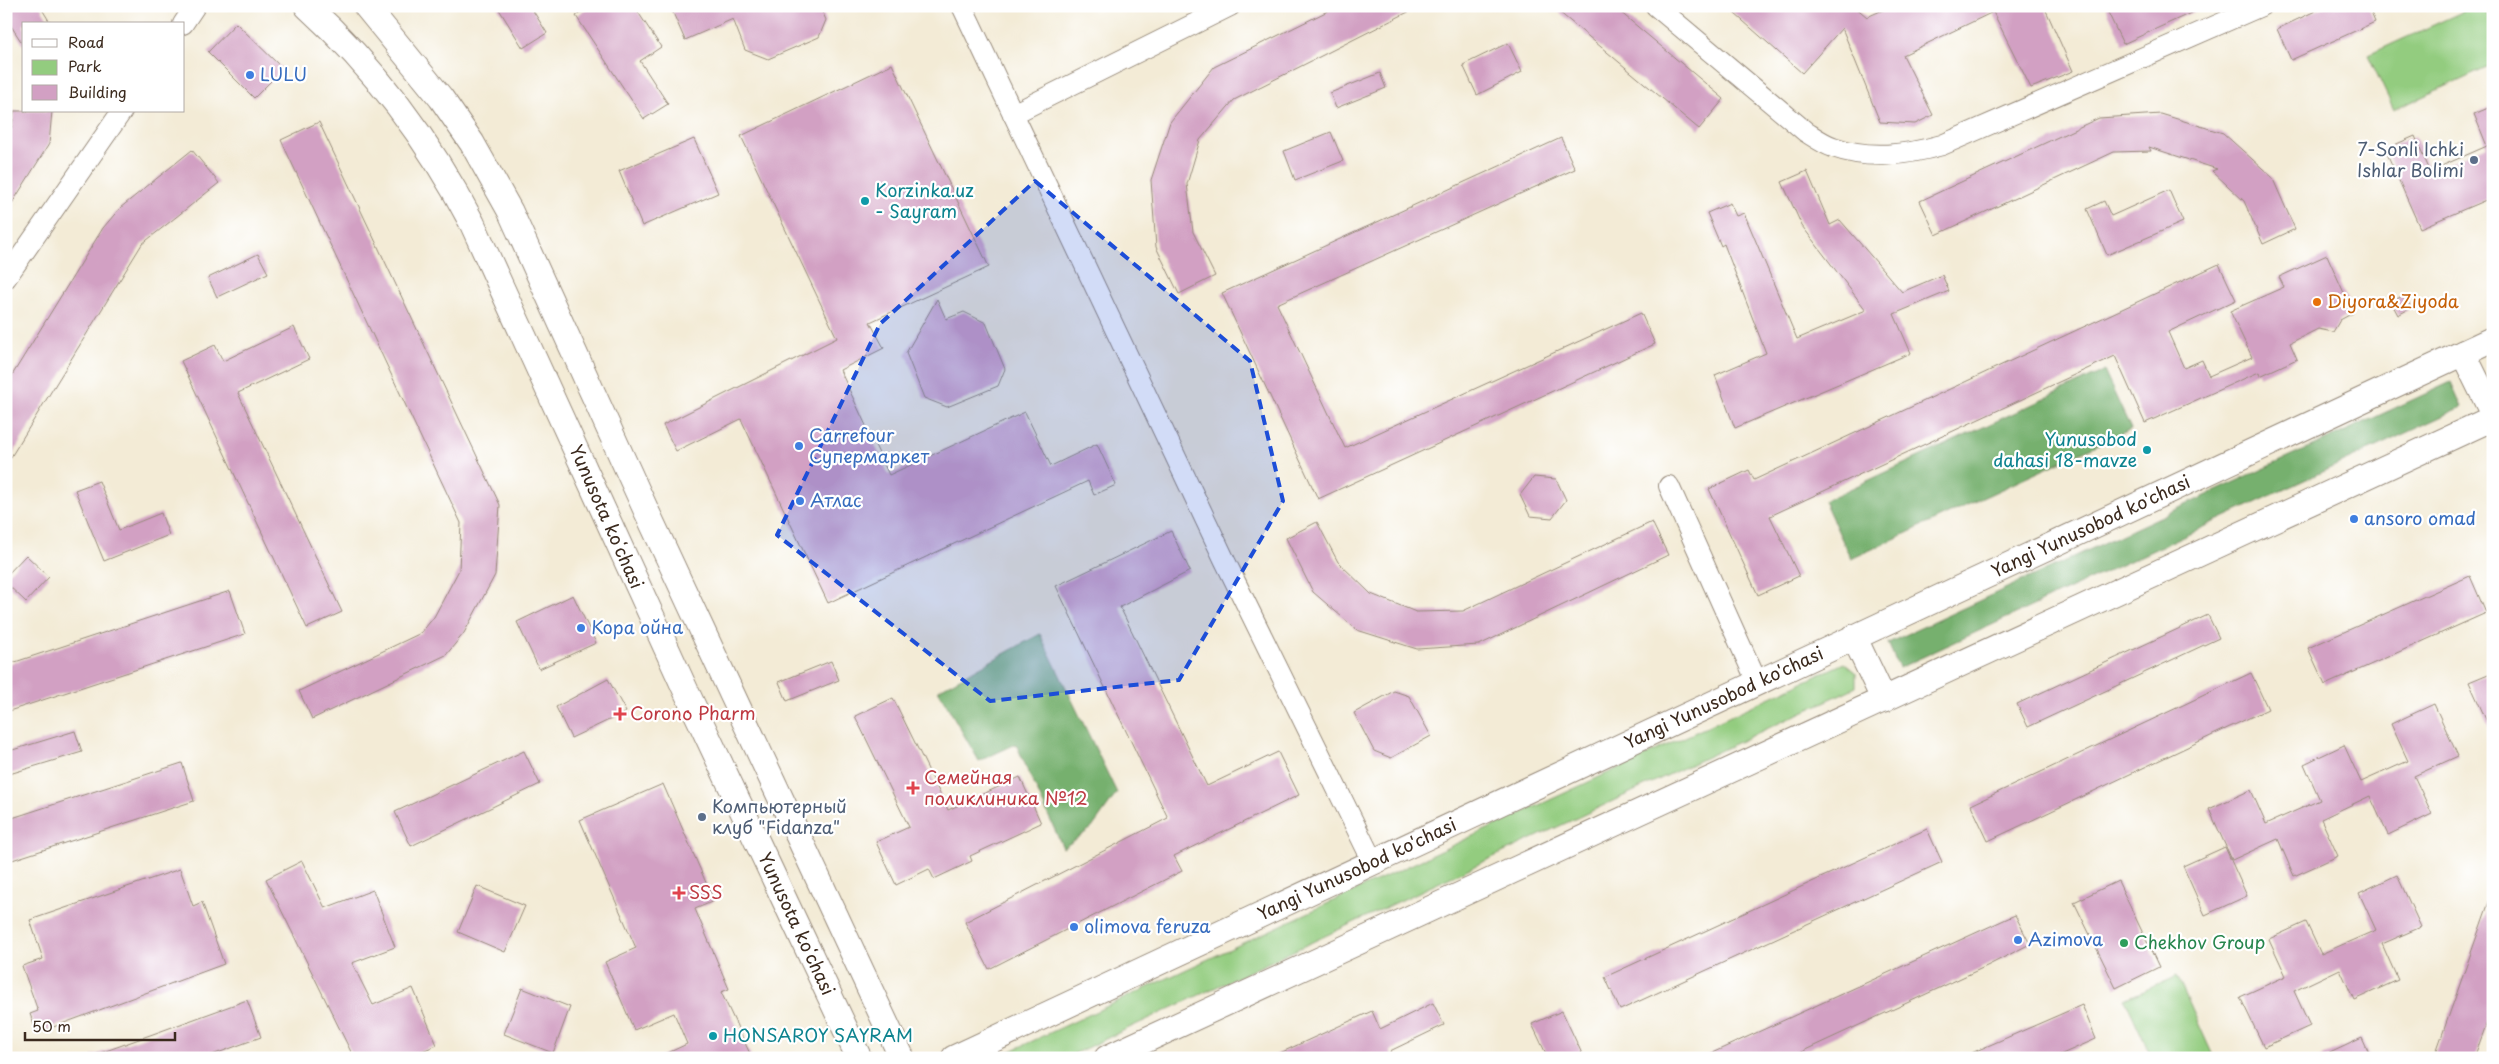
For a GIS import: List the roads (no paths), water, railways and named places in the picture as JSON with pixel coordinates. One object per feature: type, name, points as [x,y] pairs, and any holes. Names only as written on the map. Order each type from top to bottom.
[{"type":"main road","name":"Yunusota koʻchasi","points":[[306,6],[339,37],[375,76],[426,142],[450,180],[472,223],[686,691],[859,1058]]},
{"type":"main road","points":[[366,6],[441,98],[472,143],[510,211],[902,1058]]},
{"type":"main road","name":"Yangi Yunusobod ko'chasi","points":[[954,1058],[2493,339]]},
{"type":"main road","points":[[2463,353],[2493,414]]},
{"type":"main road","points":[[1107,1058],[2493,418]]},
{"type":"main road","points":[[1854,637],[1884,700]]},
{"type":"street","points":[[184,22],[195,6]]},
{"type":"street","points":[[962,6],[1225,561],[1373,862]]},
{"type":"street","points":[[1013,114],[1230,6]]},
{"type":"street","points":[[1656,6],[1806,132],[1833,147],[1859,154],[1884,155],[1908,154],[1942,145],[2261,6]]},
{"type":"street","points":[[6,278],[121,112]]},
{"type":"street","points":[[1669,486],[1758,682]]},
{"type":"place","name":"LULU","points":[[250,75]]},
{"type":"place","name":"7-Sonli Ichki Ishlar Bolimi","points":[[2474,160]]},
{"type":"place","name":"Korzinka.uz - Sayram","points":[[865,201]]},
{"type":"place","name":"Diyora&Ziyoda","points":[[2317,302]]},
{"type":"place","name":"Carrefour Супермаркет","points":[[799,446]]},
{"type":"place","name":"Yunusobod dahasi 18-mavze","points":[[2147,450]]},
{"type":"place","name":"Атлас","points":[[800,501]]},
{"type":"place","name":"ansoro omad","points":[[2354,519]]},
{"type":"place","name":"Кора ойна","points":[[581,628]]},
{"type":"place","name":"Corono Pharm","points":[[620,714]]},
{"type":"place","name":"Семейная поликлиника №12","points":[[913,788]]},
{"type":"place","name":"Компьютерный клуб \"Fidanza\"","points":[[702,817]]},
{"type":"place","name":"SSS","points":[[679,893]]},
{"type":"place","name":"olimova feruza","points":[[1074,927]]},
{"type":"place","name":"Azimova","points":[[2018,940]]},
{"type":"place","name":"Chekhov Group","points":[[2124,943]]},
{"type":"place","name":"HONSAROY SAYRAM","points":[[713,1036]]}]
